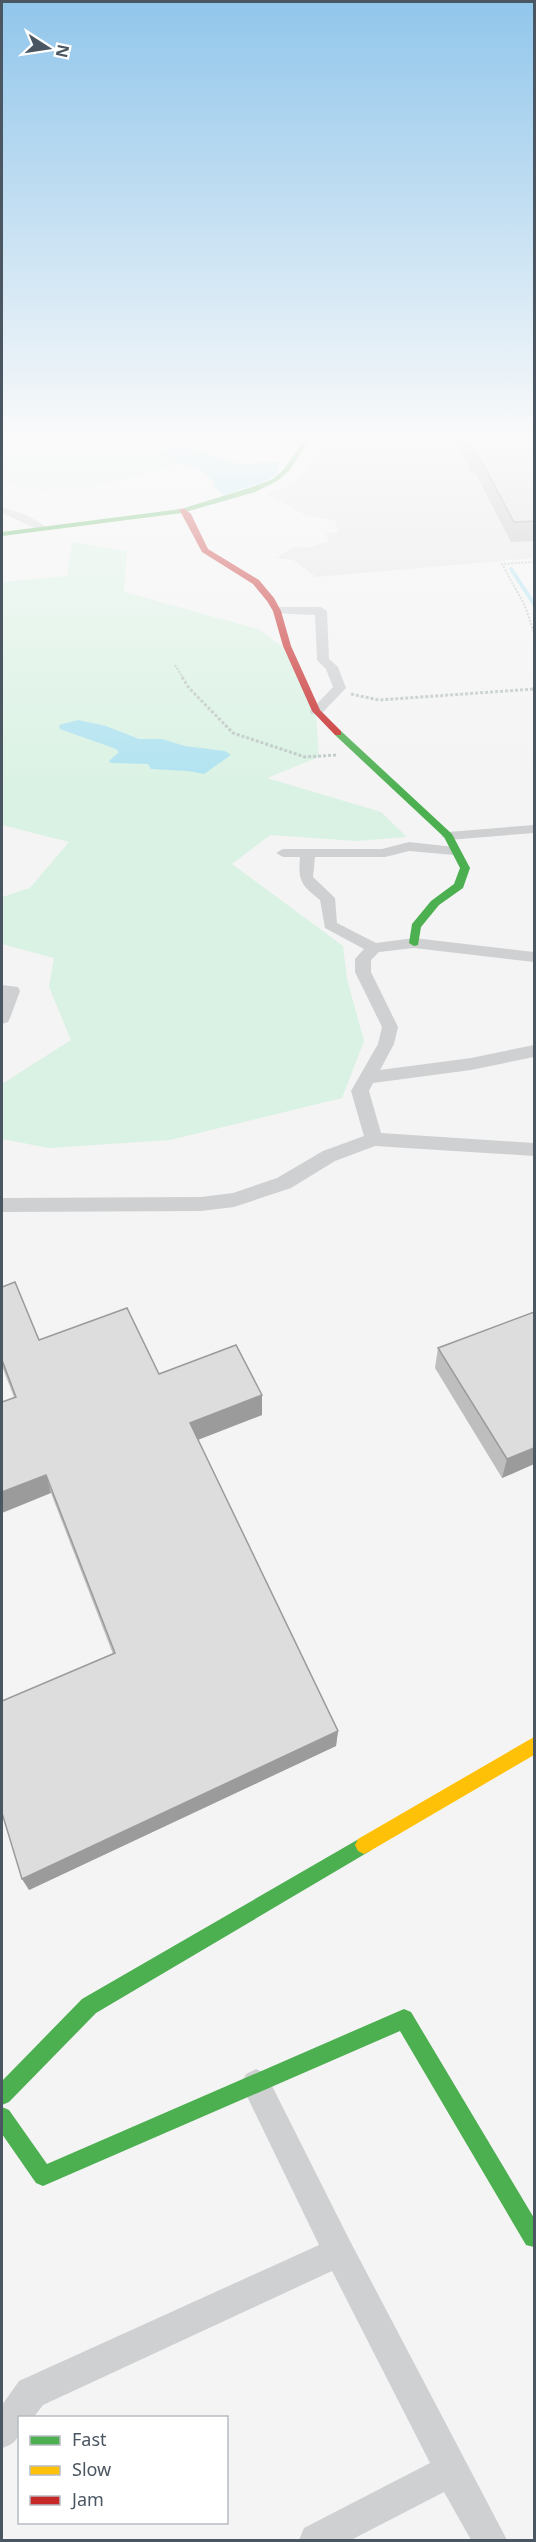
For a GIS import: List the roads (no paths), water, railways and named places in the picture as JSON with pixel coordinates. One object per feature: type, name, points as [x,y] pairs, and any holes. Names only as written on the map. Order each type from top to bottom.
[{"type":"street","points":[[219,559],[256,582],[276,611],[287,646],[316,711],[448,836],[465,868],[459,886],[435,903],[416,926],[414,943]]},
{"type":"street","points":[[276,611],[321,611],[322,660],[332,667],[340,688],[316,711]]},
{"type":"street","points":[[448,836],[534,829]]},
{"type":"street","points":[[283,853],[385,853],[391,849],[413,848],[454,851]]},
{"type":"street","points":[[308,854],[306,877],[312,886],[327,898],[330,925],[374,948],[414,943],[534,957]]},
{"type":"street","points":[[374,948],[363,959],[363,972],[390,1027],[386,1044],[360,1091],[374,1139]]},
{"type":"street","points":[[2,990],[12,992],[2,1018]]},
{"type":"street","points":[[368,1078],[471,1064],[534,1051]]},
{"type":"street","points":[[2,1205],[201,1204],[234,1200],[284,1183],[329,1156],[374,1139],[534,1150]]},
{"type":"street","points":[[2,2095],[89,2006],[534,1746]]},
{"type":"street","points":[[2,2117],[43,2176],[404,2019],[534,2237]]},
{"type":"street","points":[[256,2084],[339,2252],[490,2541]]},
{"type":"street","points":[[2,2432],[32,2393],[339,2252]]},
{"type":"street","points":[[316,2541],[451,2470]]},
{"type":"water","points":[[78,720],[106,726],[139,739],[162,739],[185,746],[225,751],[231,755],[204,774],[151,769],[148,764],[111,763],[109,761],[119,752],[116,749],[60,729],[59,725]]},
{"type":"waterway","points":[[511,569],[534,604]]}]
